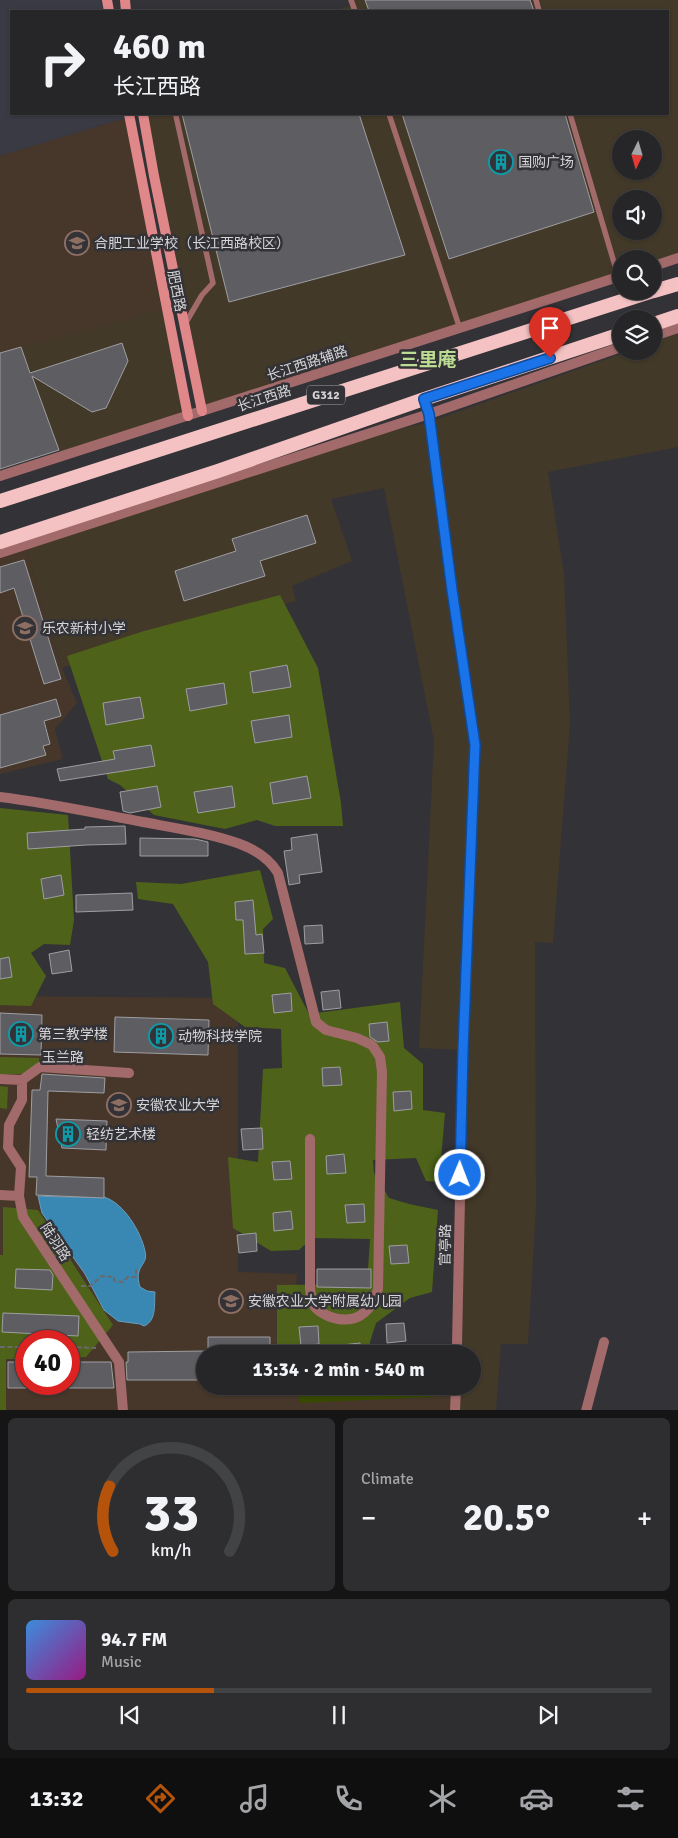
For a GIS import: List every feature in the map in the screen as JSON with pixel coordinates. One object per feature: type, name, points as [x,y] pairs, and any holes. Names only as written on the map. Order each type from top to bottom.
[{"type":"highway","name":"长江西路","points":[[662,289],[678,284]]},
{"type":"highway","name":"长江西路","points":[[0,502],[612,289]]},
{"type":"highway","points":[[662,321],[678,316]]},
{"type":"highway","points":[[0,542],[218,471],[424,399],[612,337]]},
{"type":"main road","name":"肥西路","points":[[129,115],[188,416]]},
{"type":"main road","name":"肥西路","points":[[143,115],[202,411]]},
{"type":"street","points":[[662,263],[678,258]]},
{"type":"street","name":"长江西路辅路","points":[[0,476],[460,328],[612,289]]},
{"type":"street","points":[[662,333],[678,328]]},
{"type":"street","points":[[0,553],[429,414],[612,350]]},
{"type":"street","name":"官亭路","points":[[424,399],[429,414],[475,745],[463,1050],[457,1345]]},
{"type":"street","points":[[0,797],[44,803],[190,831],[239,844],[261,854],[272,862],[278,873],[316,1022],[326,1030],[357,1038],[372,1046],[380,1057],[382,1072],[378,1289],[374,1303],[362,1314],[352,1319],[338,1319],[320,1312],[312,1303],[310,1289],[310,1139]]},
{"type":"street","name":"玉兰路","points":[[22,1080],[40,1068],[129,1073]]},
{"type":"street","points":[[0,1079],[22,1080]]},
{"type":"street","name":"陆羽路","points":[[22,1080],[22,1100],[9,1125],[8,1147],[20,1167],[19,1196],[23,1217],[119,1362],[123,1410]]},
{"type":"street","points":[[0,1195],[19,1196]]},
{"type":"street","points":[[586,1410],[604,1342]]},
{"type":"street","points":[[455,1410],[456,1395]]},
{"type":"lane","points":[[389,115],[460,328]]},
{"type":"lane","points":[[570,115],[612,253]]},
{"type":"lane","points":[[176,116],[213,283],[202,294],[184,326]]},
{"type":"path","points":[[80,1286],[90,1286],[102,1276],[114,1277],[114,1281],[123,1282],[128,1277],[136,1278],[136,1269]]},
{"type":"path","points":[[0,1347],[15,1347]]},
{"type":"path","points":[[80,1347],[109,1348]]},
{"type":"shaded area","points":[[0,0],[107,0],[109,10],[10,10],[10,115],[129,115],[129,117],[0,156]]},
{"type":"shaded area","points":[[351,0],[678,0],[678,258],[662,263],[662,250],[612,250],[612,279],[202,411],[143,115],[669,115],[669,10],[336,10],[353,5]]},
{"type":"shaded area","name":"合肥工业学校（长江西路校区）","points":[[129,117],[167,309],[0,353],[0,156]]},
{"type":"shaded area","points":[[167,309],[188,416],[61,456],[21,347]]},
{"type":"shaded area","points":[[678,333],[678,447],[548,472],[564,574],[570,724],[553,943],[535,942],[536,1207],[528,1344],[501,1344],[496,1410],[431,1410],[432,1395],[481,1395],[481,1345],[457,1345],[463,1050],[419,1048],[434,741],[384,488],[331,499],[352,561],[292,586],[296,601],[165,636],[62,668],[37,589],[26,544],[370,436],[429,422],[612,357],[612,360],[662,360],[662,339]]},
{"type":"shaded area","name":"乐农新村小学","points":[[26,544],[37,589],[62,668],[77,703],[55,729],[63,759],[0,774],[0,555]]},
{"type":"shaded area","name":"安徽农业大学","points":[[0,996],[238,998],[238,1272],[297,1274],[292,1345],[196,1345],[196,1395],[456,1395],[455,1410],[0,1410]]},
{"type":"green space","points":[[280,595],[318,668],[341,803],[343,826],[275,826],[257,820],[225,829],[154,815],[120,785],[108,779],[67,656],[144,631]]},
{"type":"green space","points":[[0,808],[68,815],[74,920],[70,945],[44,944],[31,953],[46,976],[31,1006],[0,1005]]},
{"type":"green space","points":[[260,870],[273,919],[263,929],[264,963],[285,968],[309,1014],[400,1002],[404,1048],[423,1064],[423,1110],[445,1113],[439,1182],[426,1181],[416,1158],[373,1160],[374,1173],[389,1198],[438,1210],[432,1292],[410,1298],[376,1323],[370,1345],[277,1345],[277,1285],[367,1284],[370,1239],[312,1238],[299,1250],[271,1251],[233,1228],[228,1157],[258,1162],[263,1069],[282,1068],[281,1029],[245,1027],[213,1004],[208,962],[173,904],[138,899],[136,882],[181,884]]},
{"type":"green space","points":[[0,1057],[39,1058],[39,1065],[22,1074],[0,1074]]},
{"type":"green space","points":[[0,1086],[8,1087],[7,1109],[0,1108]]},
{"type":"green space","points":[[3,1207],[38,1210],[113,1325],[86,1357],[80,1357],[80,1330],[15,1330],[15,1359],[6,1359],[6,1410],[0,1410],[0,1255],[3,1255]]},
{"type":"green space","points":[[299,1395],[434,1395],[434,1397],[299,1403]]},
{"type":"water","points":[[38,1196],[104,1197],[118,1205],[125,1212],[140,1235],[146,1256],[138,1274],[140,1287],[147,1291],[155,1292],[153,1316],[148,1324],[144,1326],[118,1321],[104,1310],[85,1274],[42,1213]]},
{"type":"building","points":[[365,0],[530,0],[534,10],[369,10]]},
{"type":"building","points":[[182,115],[359,115],[405,255],[229,302]]},
{"type":"building","name":"国购广场","points":[[402,115],[565,115],[594,212],[449,259]]},
{"type":"building","points":[[122,343],[128,361],[106,408],[92,412],[32,376],[59,450],[0,469],[0,353],[21,347],[30,373]]},
{"type":"building","points":[[307,515],[316,543],[260,561],[265,576],[184,601],[175,571],[236,551],[232,539]]},
{"type":"building","points":[[24,560],[61,679],[44,684],[14,588],[0,593],[0,567]]},
{"type":"building","points":[[287,665],[291,687],[253,693],[250,672]]},
{"type":"building","points":[[224,683],[227,704],[190,711],[186,689]]},
{"type":"building","points":[[140,697],[144,718],[106,725],[103,703]]},
{"type":"building","points":[[56,699],[61,716],[44,721],[50,744],[43,746],[46,755],[0,768],[0,715]]},
{"type":"building","points":[[289,715],[292,737],[255,743],[251,721]]},
{"type":"building","points":[[151,745],[155,766],[60,781],[57,769],[115,759],[113,751]]},
{"type":"building","points":[[307,776],[311,798],[273,804],[270,783]]},
{"type":"building","points":[[157,786],[161,807],[130,813],[123,811],[120,792]]},
{"type":"building","points":[[232,786],[235,807],[198,813],[194,792]]},
{"type":"building","points":[[125,826],[126,844],[28,849],[27,833],[85,829],[85,827]]},
{"type":"building","points":[[317,834],[322,872],[299,875],[300,883],[289,885],[284,851],[292,850],[291,838]]},
{"type":"building","points":[[140,838],[195,839],[208,842],[208,856],[140,856]]},
{"type":"building","points":[[61,875],[64,895],[44,899],[41,879]]},
{"type":"building","points":[[132,893],[133,910],[76,912],[76,895]]},
{"type":"building","points":[[253,900],[256,935],[262,934],[264,953],[245,954],[243,920],[236,920],[235,902]]},
{"type":"building","points":[[322,925],[323,943],[305,944],[304,926]]},
{"type":"building","points":[[69,950],[72,971],[52,974],[49,954]]},
{"type":"building","points":[[9,957],[12,977],[0,979],[0,959]]},
{"type":"building","points":[[339,990],[341,1008],[323,1010],[321,992]]},
{"type":"building","points":[[291,993],[292,1011],[274,1013],[272,995]]},
{"type":"building","name":"第三教学楼","points":[[0,1013],[42,1015],[41,1055],[0,1054]]},
{"type":"building","name":"动物科技学院","points":[[115,1017],[209,1020],[208,1055],[114,1052]]},
{"type":"building","points":[[387,1022],[389,1041],[378,1042],[370,1037],[369,1024]]},
{"type":"building","points":[[340,1067],[342,1085],[323,1086],[322,1068]]},
{"type":"building","name":"轻纺艺术楼","points":[[42,1074],[105,1078],[104,1093],[48,1091],[46,1176],[104,1178],[104,1198],[36,1195],[37,1177],[29,1177],[32,1090],[40,1090]]},
{"type":"building","points":[[411,1091],[412,1109],[394,1111],[393,1092]]},
{"type":"building","points":[[56,1119],[107,1121],[106,1150],[62,1148]]},
{"type":"building","points":[[262,1128],[263,1149],[243,1150],[241,1129]]},
{"type":"building","points":[[344,1154],[346,1173],[327,1174],[326,1156]]},
{"type":"building","points":[[290,1161],[292,1179],[274,1180],[272,1162]]},
{"type":"building","points":[[364,1204],[365,1222],[347,1223],[345,1205]]},
{"type":"building","points":[[291,1211],[293,1229],[274,1231],[273,1213]]},
{"type":"building","points":[[256,1233],[257,1251],[239,1253],[237,1235]]},
{"type":"building","points":[[407,1245],[409,1263],[391,1264],[389,1246]]},
{"type":"building","points":[[16,1269],[50,1270],[53,1275],[52,1290],[15,1288]]},
{"type":"building","points":[[317,1269],[371,1269],[371,1288],[317,1287]]},
{"type":"building","points":[[3,1313],[79,1316],[78,1330],[15,1330],[15,1333],[2,1332]]},
{"type":"building","points":[[404,1323],[406,1341],[387,1343],[386,1324]]},
{"type":"building","points":[[318,1326],[319,1344],[301,1345],[299,1327]]},
{"type":"building","points":[[208,1337],[270,1337],[270,1345],[208,1345]]},
{"type":"building","points":[[360,1343],[360,1345],[342,1345]]},
{"type":"building","points":[[196,1351],[196,1380],[127,1380],[126,1362],[128,1362],[128,1352]]},
{"type":"building","points":[[8,1362],[15,1362],[15,1388],[8,1388]]},
{"type":"building","points":[[80,1362],[111,1362],[114,1388],[80,1388]]},
{"type":"place","name":"国购广场","points":[[501,162]]},
{"type":"place","name":"合肥工业学校（长江西路校区）","points":[[77,243]]},
{"type":"place","name":"乐农新村小学","points":[[25,628]]},
{"type":"place","name":"第三教学楼","points":[[21,1034]]},
{"type":"place","name":"动物科技学院","points":[[161,1036]]},
{"type":"place","name":"安徽农业大学","points":[[119,1105]]},
{"type":"place","name":"轻纺艺术楼","points":[[68,1134]]},
{"type":"place","name":"安徽农业大学附属幼儿园","points":[[231,1301]]},
{"type":"district","name":"三里庵","points":[[428,359]]},
{"type":"route","points":[[460,1175],[475,745],[429,414],[424,399],[550,358]]}]
